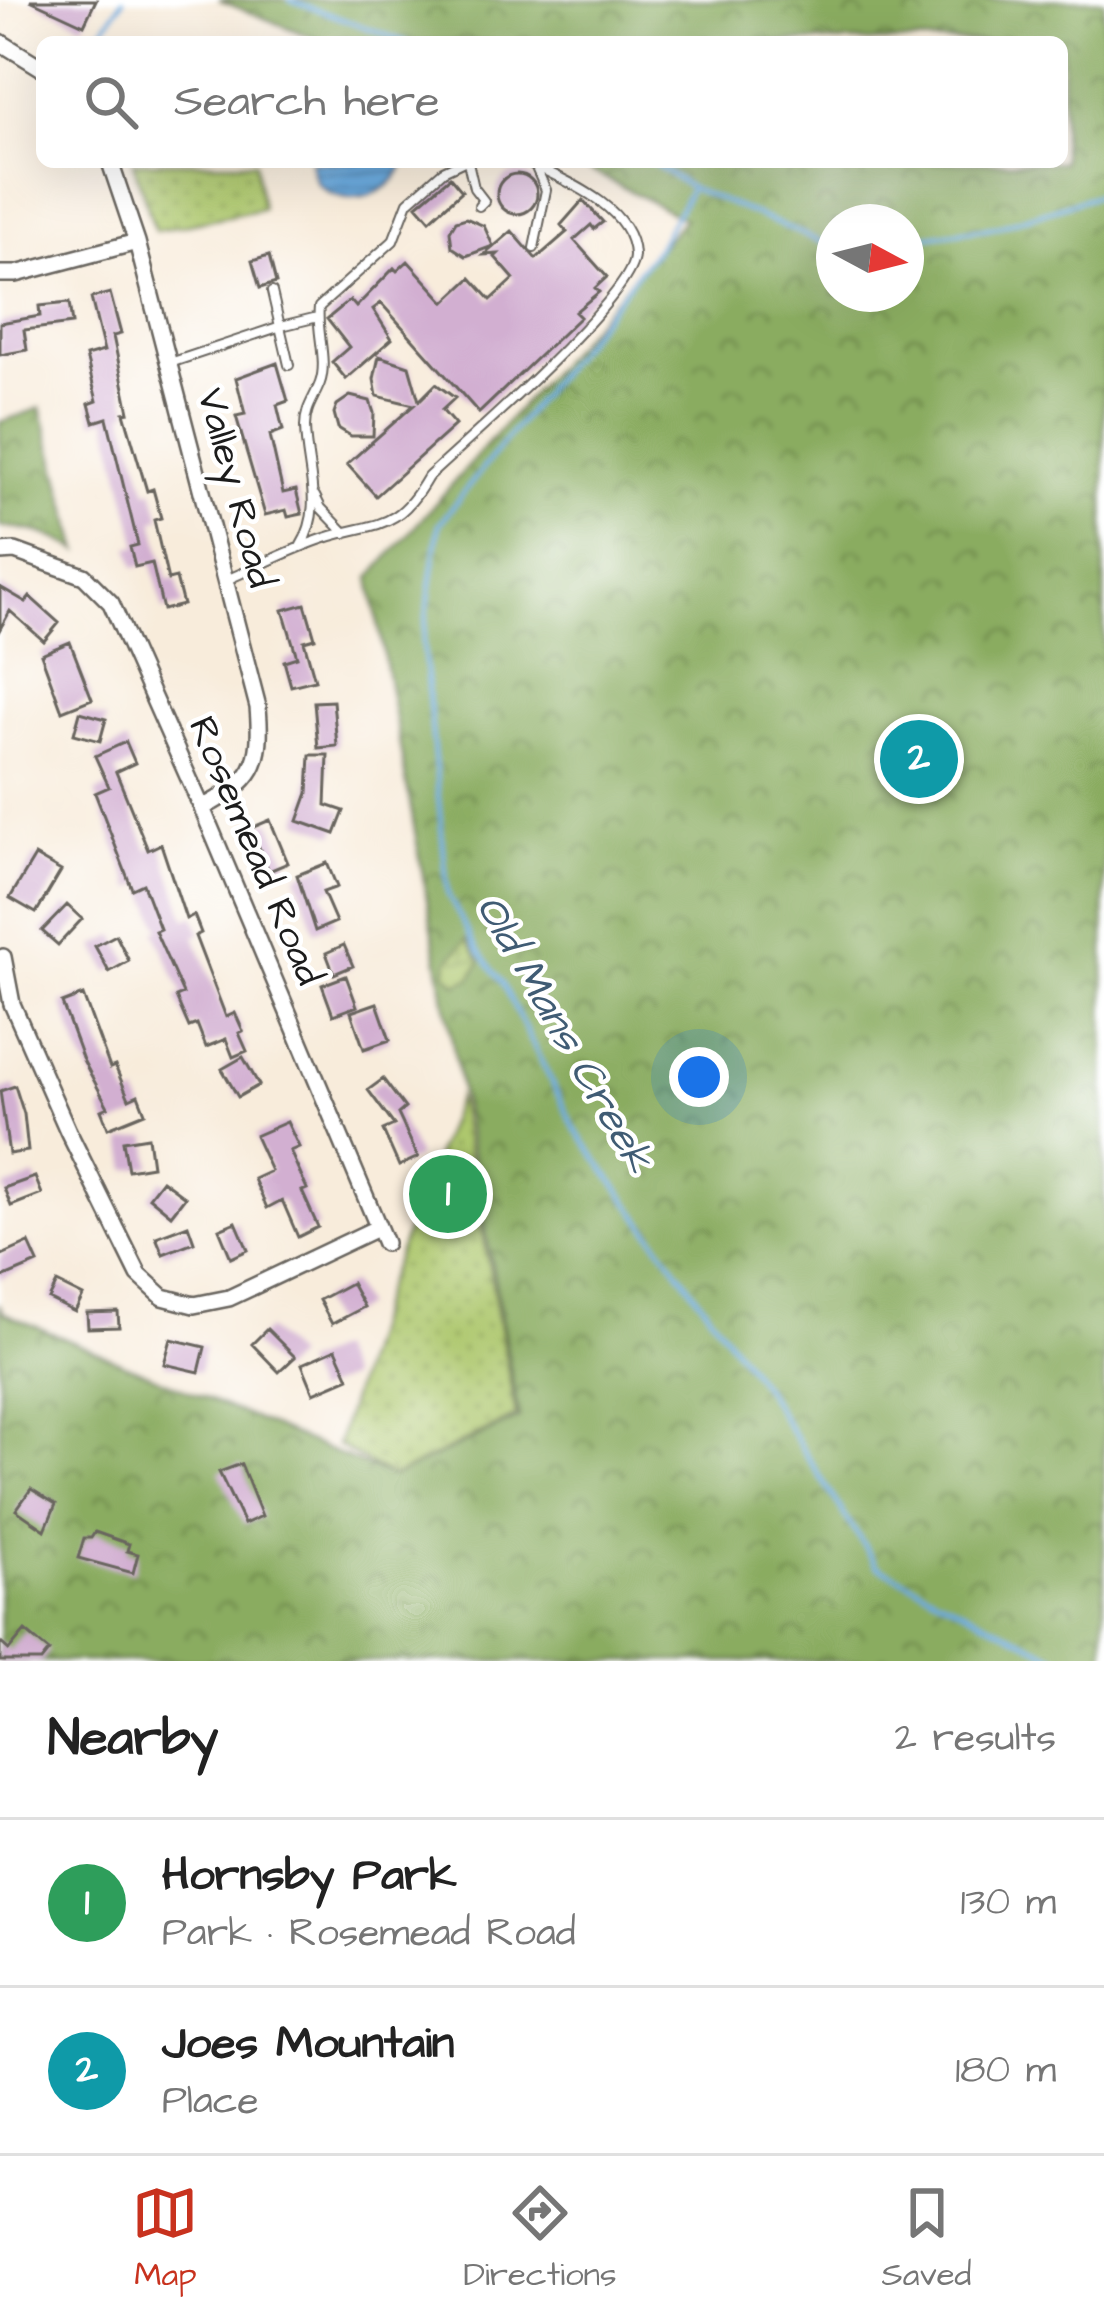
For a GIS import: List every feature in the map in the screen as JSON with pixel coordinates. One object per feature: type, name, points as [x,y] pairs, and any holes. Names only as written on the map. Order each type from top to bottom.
[{"type":"street","points":[[0,43],[36,64]]},
{"type":"street","name":"Valley Road","points":[[112,168],[137,242],[258,707],[261,739],[256,767],[235,790],[202,808]]},
{"type":"street","points":[[0,274],[16,274],[137,242]]},
{"type":"street","name":"Rosemead Road","points":[[0,552],[14,551],[84,576],[111,603],[381,1236],[229,1298],[194,1306],[164,1297],[139,1274],[68,1131],[12,1004],[4,957]]},
{"type":"lane","points":[[299,548],[314,519],[305,430],[307,409],[321,382],[318,317],[325,300],[393,242],[407,202],[450,168]]},
{"type":"lane","points":[[467,168],[484,201],[479,206]]},
{"type":"lane","points":[[533,168],[546,190],[534,248]]},
{"type":"lane","points":[[225,580],[299,548],[381,526],[407,506],[428,477],[543,370],[631,273],[634,254],[627,231],[598,197],[540,168]]},
{"type":"lane","points":[[272,292],[289,365]]},
{"type":"lane","points":[[169,364],[318,317]]},
{"type":"lane","points":[[314,495],[345,533]]},
{"type":"green space","points":[[219,0],[1104,0],[1104,1661],[0,1661],[0,1306],[4,1313],[392,1477],[519,1418],[370,578],[684,219],[586,168],[1068,168],[1068,36],[309,36]]},
{"type":"green space","points":[[135,168],[256,168],[262,209],[155,231]]},
{"type":"green space","points":[[41,408],[79,551],[41,533],[0,527],[0,422]]},
{"type":"green space","points":[[467,939],[481,961],[471,978],[457,984],[446,973],[449,960]]},
{"type":"green space","points":[[458,1097],[516,1416],[392,1477],[337,1445],[384,1290]]},
{"type":"water","points":[[312,168],[402,168],[381,190],[357,198],[333,194],[316,180]]},
{"type":"building","points":[[30,0],[96,0],[84,25]]},
{"type":"building","points":[[517,174],[531,180],[537,194],[531,208],[517,214],[503,208],[497,194],[503,180]]},
{"type":"building","points":[[450,177],[462,191],[430,220],[417,205]]},
{"type":"building","points":[[583,200],[603,222],[594,229],[591,225],[574,240],[607,277],[595,288],[599,292],[575,312],[580,317],[479,413],[381,303],[373,309],[392,339],[346,379],[332,362],[349,347],[327,319],[350,300],[356,307],[394,268],[397,271],[408,261],[445,302],[471,278],[491,300],[514,279],[495,257],[498,254],[484,255],[512,231],[536,259],[567,232],[561,225]]},
{"type":"building","points":[[466,218],[484,226],[493,246],[466,256],[452,247],[450,231],[456,221]]},
{"type":"building","points":[[269,256],[276,283],[260,288],[252,261]]},
{"type":"building","points":[[110,293],[121,334],[113,336],[129,412],[124,413],[147,491],[153,489],[161,518],[154,520],[168,580],[176,578],[183,605],[163,610],[152,563],[135,567],[130,547],[138,545],[107,418],[94,422],[89,404],[97,401],[86,356],[104,351],[91,298]]},
{"type":"building","points":[[69,303],[72,324],[24,330],[27,350],[0,355],[0,323],[40,316],[39,306]]},
{"type":"building","points":[[379,356],[409,366],[419,401],[436,384],[455,398],[442,410],[455,425],[376,496],[347,464],[414,405],[377,396],[374,379]]},
{"type":"building","points":[[277,363],[288,401],[277,405],[283,430],[270,435],[283,493],[296,490],[302,514],[288,517],[286,510],[265,515],[236,416],[245,414],[236,378]]},
{"type":"building","points":[[350,396],[370,401],[373,436],[351,436],[338,428],[337,405]]},
{"type":"building","points":[[0,587],[26,602],[30,597],[59,623],[44,641],[10,611],[0,629]]},
{"type":"building","points":[[305,604],[315,638],[304,641],[315,680],[291,686],[284,661],[297,657],[283,610]]},
{"type":"building","points":[[70,642],[92,699],[62,711],[41,654]]},
{"type":"building","points":[[333,701],[337,746],[318,748],[314,702]]},
{"type":"building","points":[[80,712],[106,719],[100,741],[74,734]]},
{"type":"building","points":[[126,742],[135,763],[116,772],[148,850],[161,844],[186,919],[194,915],[201,933],[195,936],[226,1017],[235,1013],[243,1031],[239,1033],[247,1051],[233,1057],[226,1039],[206,1047],[197,1024],[189,1027],[176,997],[183,994],[155,931],[160,929],[143,884],[132,889],[95,793],[109,787],[95,756]]},
{"type":"building","points":[[310,755],[328,755],[326,805],[344,811],[335,834],[298,821],[308,793]]},
{"type":"building","points":[[270,820],[288,863],[269,871],[251,828]]},
{"type":"building","points":[[35,856],[61,871],[36,913],[10,898]]},
{"type":"building","points":[[327,863],[337,887],[323,892],[336,922],[315,931],[297,875]]},
{"type":"building","points":[[67,905],[82,919],[58,945],[42,931]]},
{"type":"building","points":[[116,935],[129,961],[109,972],[95,946]]},
{"type":"building","points":[[344,945],[353,966],[334,974],[326,953]]},
{"type":"building","points":[[346,976],[357,1006],[333,1015],[322,985]]},
{"type":"building","points":[[83,995],[110,1068],[115,1066],[129,1099],[138,1095],[145,1113],[108,1128],[101,1110],[108,1107],[83,1060],[62,1003]]},
{"type":"building","points":[[377,1003],[390,1040],[364,1049],[351,1012]]},
{"type":"building","points":[[243,1057],[259,1085],[238,1097],[222,1069]]},
{"type":"building","points":[[383,1079],[405,1108],[398,1114],[418,1157],[399,1166],[383,1130],[394,1125],[368,1090]]},
{"type":"building","points":[[15,1086],[28,1151],[9,1154],[0,1091]]},
{"type":"building","points":[[287,1122],[299,1147],[290,1151],[318,1227],[298,1237],[282,1200],[267,1208],[254,1179],[271,1171],[255,1136]]},
{"type":"building","points":[[148,1137],[152,1166],[128,1170],[123,1141]]},
{"type":"building","points":[[35,1177],[42,1194],[11,1206],[4,1188]]},
{"type":"building","points":[[162,1180],[185,1197],[171,1215],[149,1197]]},
{"type":"building","points":[[236,1222],[248,1250],[231,1258],[219,1229]]},
{"type":"building","points":[[188,1225],[194,1242],[163,1254],[156,1237]]},
{"type":"building","points":[[29,1243],[38,1263],[0,1279],[0,1256]]},
{"type":"building","points":[[57,1283],[83,1296],[75,1312],[49,1299]]},
{"type":"building","points":[[351,1283],[364,1307],[332,1324],[319,1300]]},
{"type":"building","points":[[118,1312],[119,1327],[88,1328],[87,1313]]},
{"type":"building","points":[[267,1329],[295,1357],[279,1372],[252,1344]]},
{"type":"building","points":[[171,1339],[205,1347],[199,1372],[164,1364]]},
{"type":"building","points":[[336,1349],[349,1378],[314,1393],[302,1364]]},
{"type":"building","points":[[241,1464],[262,1516],[244,1524],[219,1472]]},
{"type":"building","points":[[31,1489],[56,1504],[45,1530],[16,1510]]},
{"type":"building","points":[[95,1532],[129,1544],[127,1551],[138,1554],[133,1573],[78,1558],[84,1538]]},
{"type":"building","points":[[25,1631],[49,1651],[41,1661],[0,1661],[0,1642],[9,1650]]},
{"type":"waterway","points":[[98,36],[123,0]]},
{"type":"waterway","points":[[290,0],[389,36]]},
{"type":"waterway","points":[[660,168],[691,188],[816,240]]},
{"type":"waterway","name":"Old Mans Creek","points":[[691,188],[657,248],[439,524],[423,641],[448,895],[501,981],[575,1129],[763,1387],[877,1566],[1064,1661]]},
{"type":"waterway","points":[[924,237],[997,227],[1104,193]]},
{"type":"place","name":"Joes Mountain","points":[[919,759]]},
{"type":"place","name":"Hornsby Park","points":[[448,1194]]}]
